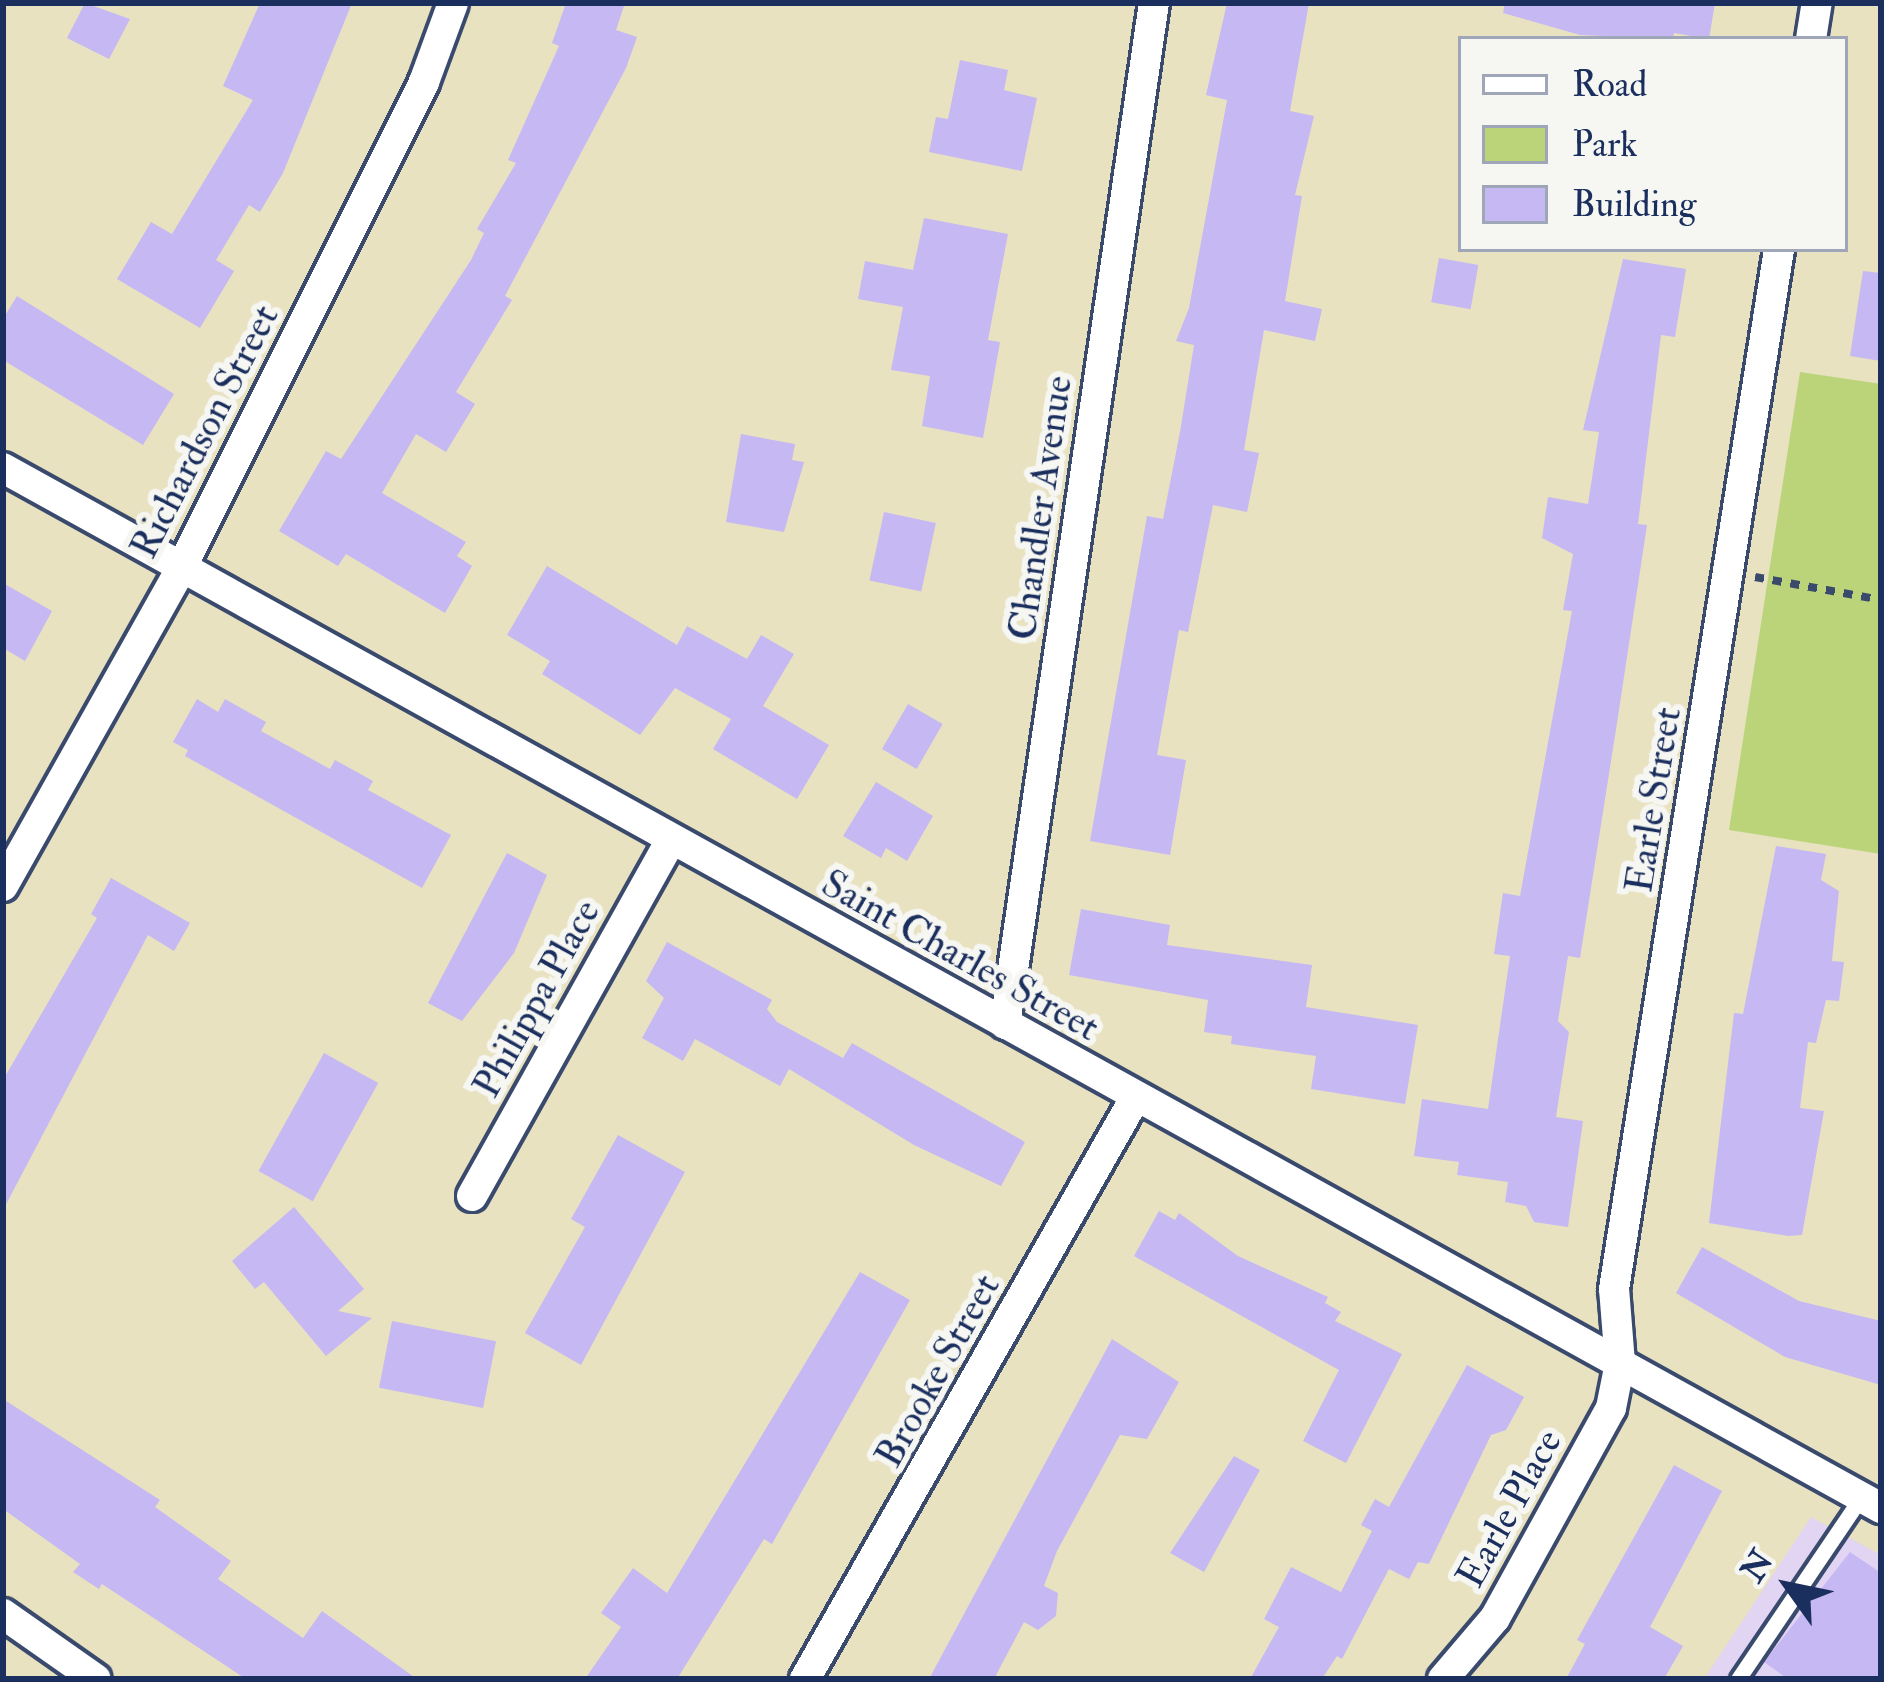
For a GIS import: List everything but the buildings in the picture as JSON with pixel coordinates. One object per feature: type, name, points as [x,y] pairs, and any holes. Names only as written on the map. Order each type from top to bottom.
[{"type":"street","name":"Richardson Street","points":[[3,886],[182,567],[424,82],[453,3]]},
{"type":"street","name":"Chandler Avenue","points":[[1005,1024],[1154,3]]},
{"type":"street","points":[[1812,36],[1817,3]]},
{"type":"street","name":"Earle Street","points":[[1620,1363],[1615,1289],[1779,252]]},
{"type":"street","name":"Saint Charles Street","points":[[3,468],[1871,1502]]},
{"type":"street","name":"Philippa Place","points":[[472,1196],[670,841]]},
{"type":"street","name":"Brooke Street","points":[[806,1679],[1135,1098]]},
{"type":"street","name":"Earle Place","points":[[1443,1679],[1496,1618],[1611,1408],[1620,1363]]},
{"type":"street","points":[[3,1614],[96,1679]]},
{"type":"lane","points":[[1738,1679],[1871,1502]]},
{"type":"path","points":[[1730,573],[1881,600]]},
{"type":"shaded area","points":[[1811,1517],[1881,1555],[1881,1679],[1704,1679]]},
{"type":"green space","points":[[1800,372],[1881,384],[1881,854],[1729,830]]}]
